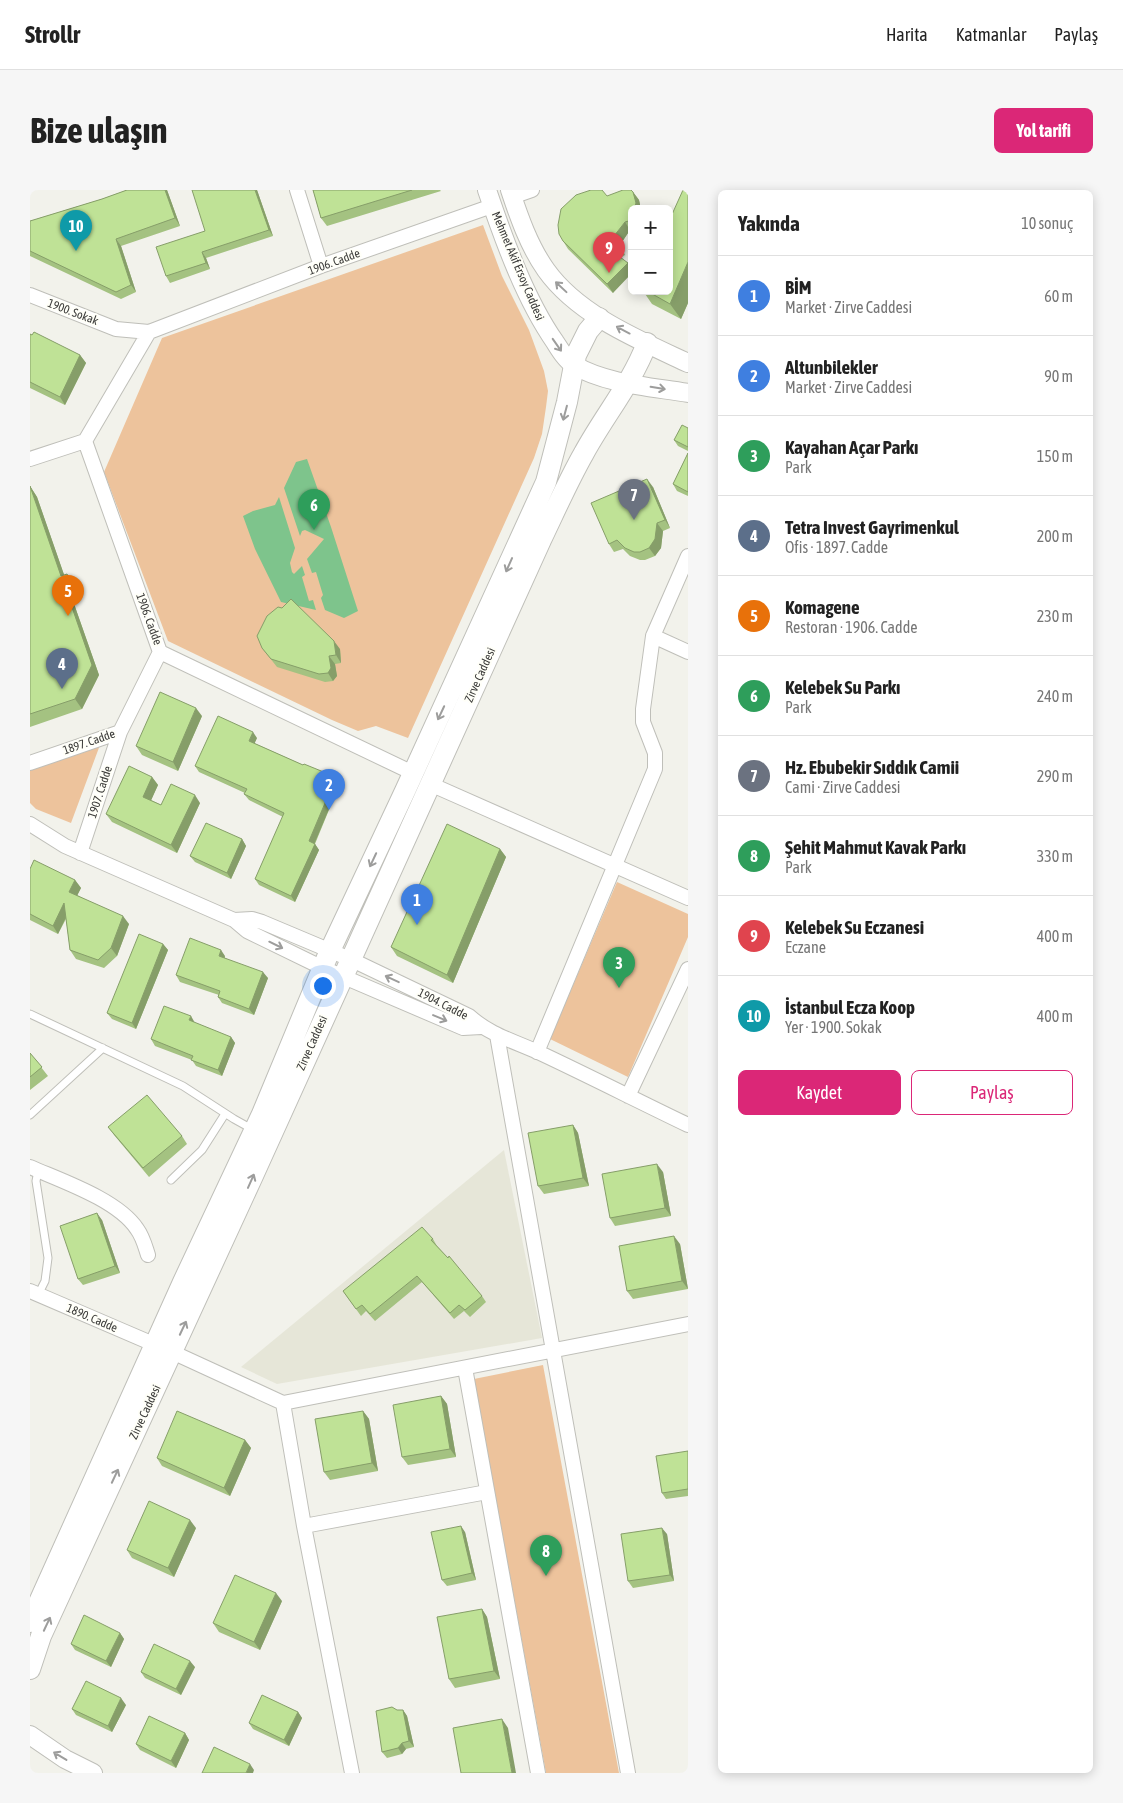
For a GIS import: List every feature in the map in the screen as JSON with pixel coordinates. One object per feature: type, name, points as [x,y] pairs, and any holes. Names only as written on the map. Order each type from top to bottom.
[{"type":"main road","name":"Zirve Caddesi","points":[[30,1669],[42,1636],[326,959],[414,773],[546,482],[567,402],[574,365],[581,345],[599,318]]},
{"type":"main road","name":"Zirve Caddesi","points":[[30,1622],[346,968],[541,540],[584,453],[628,384],[647,343]]},
{"type":"street","points":[[297,190],[321,266]]},
{"type":"street","points":[[511,193],[532,190]]},
{"type":"street","name":"Mehmet Akif Ersoy Caddesi","points":[[511,193],[531,245],[556,283],[599,318],[688,363]]},
{"type":"street","name":"1906. Cadde","points":[[116,329],[149,332],[321,266],[489,198]]},
{"type":"street","name":"Mehmet Akif Ersoy Caddesi","points":[[489,198],[533,307],[560,350],[574,365],[628,384],[688,393]]},
{"type":"street","name":"1900. Sokak","points":[[30,295],[116,329]]},
{"type":"street","points":[[30,459],[85,441],[149,332]]},
{"type":"street","name":"1906. Cadde","points":[[85,441],[160,652],[414,773]]},
{"type":"street","points":[[537,1052],[655,769],[655,753],[643,722],[643,709],[653,636],[688,556]]},
{"type":"street","points":[[653,636],[688,652]]},
{"type":"street","name":"1897. Cadde","points":[[30,763],[120,732],[160,652]]},
{"type":"street","name":"1907. Cadde","points":[[80,852],[120,732]]},
{"type":"street","points":[[430,784],[688,898]]},
{"type":"street","name":"1904. Cadde","points":[[30,824],[65,846],[234,920],[252,919],[262,922],[326,959],[463,1028],[481,1027],[497,1035]]},
{"type":"street","points":[[628,1096],[688,969]]},
{"type":"street","points":[[497,1035],[537,1052],[688,1125]]},
{"type":"street","points":[[497,1035],[628,1773]]},
{"type":"street","points":[[34,1169],[102,1200],[116,1209],[132,1222],[138,1230],[148,1255]]},
{"type":"street","name":"1890. Cadde","points":[[34,1293],[283,1403]]},
{"type":"street","points":[[352,1773],[304,1526],[283,1403],[688,1324]]},
{"type":"street","points":[[465,1368],[538,1773]]},
{"type":"street","points":[[304,1526],[488,1492]]},
{"type":"street","points":[[30,1735],[66,1759],[93,1773]]},
{"type":"lane","points":[[30,1014],[184,1086],[225,1114],[255,1130]]},
{"type":"lane","points":[[30,1115],[103,1048]]},
{"type":"lane","points":[[171,1180],[202,1150],[225,1114]]},
{"type":"lane","points":[[34,1169],[48,1258],[45,1281],[34,1293]]},
{"type":"shaded area","points":[[483,225],[502,276],[529,330],[544,371],[548,391],[546,407],[542,434],[534,458],[408,738],[376,726],[358,731],[168,641],[104,472],[162,338]]},
{"type":"shaded area","points":[[307,459],[358,611],[344,618],[325,610],[321,598],[323,595],[316,572],[312,573],[307,559],[324,539],[305,530],[302,531],[300,536],[284,488],[296,462]]},
{"type":"shaded area","points":[[279,497],[295,548],[290,563],[292,572],[294,574],[302,566],[305,575],[302,577],[309,601],[313,600],[316,610],[281,602],[255,549],[243,516],[275,505]]},
{"type":"shaded area","points":[[100,745],[71,823],[36,809],[30,803],[30,769]]},
{"type":"shaded area","points":[[617,882],[688,914],[688,937],[628,1077],[550,1039]]},
{"type":"shaded area","points":[[504,1150],[542,1338],[277,1384],[241,1367]]},
{"type":"shaded area","points":[[543,1365],[619,1773],[546,1773],[474,1379]]},
{"type":"building","points":[[127,190],[165,190],[175,218],[116,239],[131,285],[116,292],[30,251],[30,221]]},
{"type":"building","points":[[192,190],[255,190],[269,230],[202,252],[206,263],[166,276],[156,247],[205,231]]},
{"type":"building","points":[[313,190],[412,190],[321,218]]},
{"type":"building","points":[[591,190],[602,190],[607,196],[623,190],[631,190],[633,192],[635,205],[628,205],[628,221],[625,222],[614,236],[619,247],[612,251],[628,263],[607,284],[563,241],[559,234],[558,225],[561,209],[576,195]]},
{"type":"building","points":[[683,190],[688,190],[688,262],[670,304],[654,295],[673,295],[673,212]]},
{"type":"building","points":[[34,332],[80,355],[60,397],[30,382],[30,334],[32,335]]},
{"type":"building","points":[[682,425],[688,428],[688,447],[674,440]]},
{"type":"building","points":[[688,453],[688,492],[673,484]]},
{"type":"building","points":[[647,479],[665,520],[657,523],[655,539],[649,548],[640,552],[634,552],[625,548],[617,540],[609,544],[591,503]]},
{"type":"building","points":[[30,486],[61,576],[67,574],[72,588],[66,590],[92,665],[75,699],[30,714]]},
{"type":"building","points":[[291,599],[334,641],[336,655],[329,656],[331,668],[328,673],[319,674],[271,659],[262,648],[257,636],[267,616],[278,607],[282,608]]},
{"type":"building","points":[[160,692],[196,708],[173,762],[136,746]]},
{"type":"building","points":[[218,716],[253,732],[249,741],[303,765],[336,777],[309,841],[315,844],[291,896],[255,879],[284,813],[244,794],[247,789],[195,766]]},
{"type":"building","points":[[129,766],[152,777],[143,797],[161,805],[171,784],[195,795],[171,845],[106,814]]},
{"type":"building","points":[[206,823],[242,839],[227,873],[190,856]]},
{"type":"building","points":[[447,824],[500,849],[447,975],[391,947]]},
{"type":"building","points":[[34,860],[75,880],[69,892],[123,916],[111,948],[98,960],[70,950],[64,903],[53,926],[30,914],[30,869]]},
{"type":"building","points":[[139,934],[163,944],[132,1023],[107,1013]]},
{"type":"building","points":[[190,938],[221,950],[219,956],[263,972],[249,1009],[218,997],[220,991],[176,975]]},
{"type":"building","points":[[164,1006],[191,1016],[189,1020],[231,1037],[218,1070],[191,1060],[193,1056],[151,1039]]},
{"type":"building","points":[[30,1053],[42,1067],[30,1077]]},
{"type":"building","points":[[147,1095],[182,1136],[143,1168],[108,1127]]},
{"type":"building","points":[[573,1125],[583,1178],[538,1186],[528,1133]]},
{"type":"building","points":[[657,1164],[665,1208],[610,1218],[602,1174]]},
{"type":"building","points":[[97,1213],[115,1266],[78,1279],[60,1226]]},
{"type":"building","points":[[422,1227],[433,1239],[431,1240],[448,1258],[449,1256],[482,1296],[465,1310],[459,1305],[450,1313],[417,1276],[370,1314],[362,1305],[356,1309],[343,1291]]},
{"type":"building","points":[[674,1236],[682,1281],[627,1291],[619,1246]]},
{"type":"building","points":[[441,1396],[450,1449],[402,1457],[393,1405]]},
{"type":"building","points":[[177,1411],[245,1440],[224,1488],[157,1458]]},
{"type":"building","points":[[363,1411],[372,1463],[324,1472],[315,1419]]},
{"type":"building","points":[[688,1451],[688,1489],[662,1493],[656,1456]]},
{"type":"building","points":[[149,1501],[190,1520],[168,1568],[127,1550]]},
{"type":"building","points":[[461,1526],[472,1573],[442,1580],[431,1532]]},
{"type":"building","points":[[662,1528],[670,1575],[628,1581],[621,1534]]},
{"type":"building","points":[[235,1575],[276,1593],[254,1642],[213,1623]]},
{"type":"building","points":[[482,1609],[494,1671],[449,1679],[437,1617]]},
{"type":"building","points":[[84,1615],[120,1633],[106,1661],[71,1644]]},
{"type":"building","points":[[154,1644],[190,1661],[176,1689],[141,1672]]},
{"type":"building","points":[[86,1681],[121,1698],[108,1726],[72,1709]]},
{"type":"building","points":[[262,1695],[298,1712],[284,1740],[249,1723]]},
{"type":"building","points":[[392,1707],[397,1710],[403,1710],[409,1741],[402,1743],[398,1748],[382,1752],[376,1711]]},
{"type":"building","points":[[149,1716],[185,1733],[171,1761],[136,1744]]},
{"type":"building","points":[[502,1719],[512,1773],[461,1773],[453,1728]]},
{"type":"building","points":[[214,1747],[250,1764],[246,1773],[202,1773]]},
{"type":"place","name":"İstanbul Ecza Koop","points":[[76,251]]},
{"type":"place","name":"Kelebek Su Eczanesi","points":[[609,273]]},
{"type":"place","name":"Hz. Ebubekir Sıddık Camii","points":[[634,520]]},
{"type":"place","name":"Kelebek Su Parkı","points":[[314,530]]},
{"type":"place","name":"Komagene","points":[[68,616]]},
{"type":"place","name":"Tetra Invest Gayrimenkul","points":[[62,689]]},
{"type":"place","name":"Altunbilekler","points":[[329,810]]},
{"type":"place","name":"BİM","points":[[417,925]]},
{"type":"place","name":"Kayahan Açar Parkı","points":[[619,988]]},
{"type":"place","name":"Şehit Mahmut Kavak Parkı","points":[[546,1576]]}]
